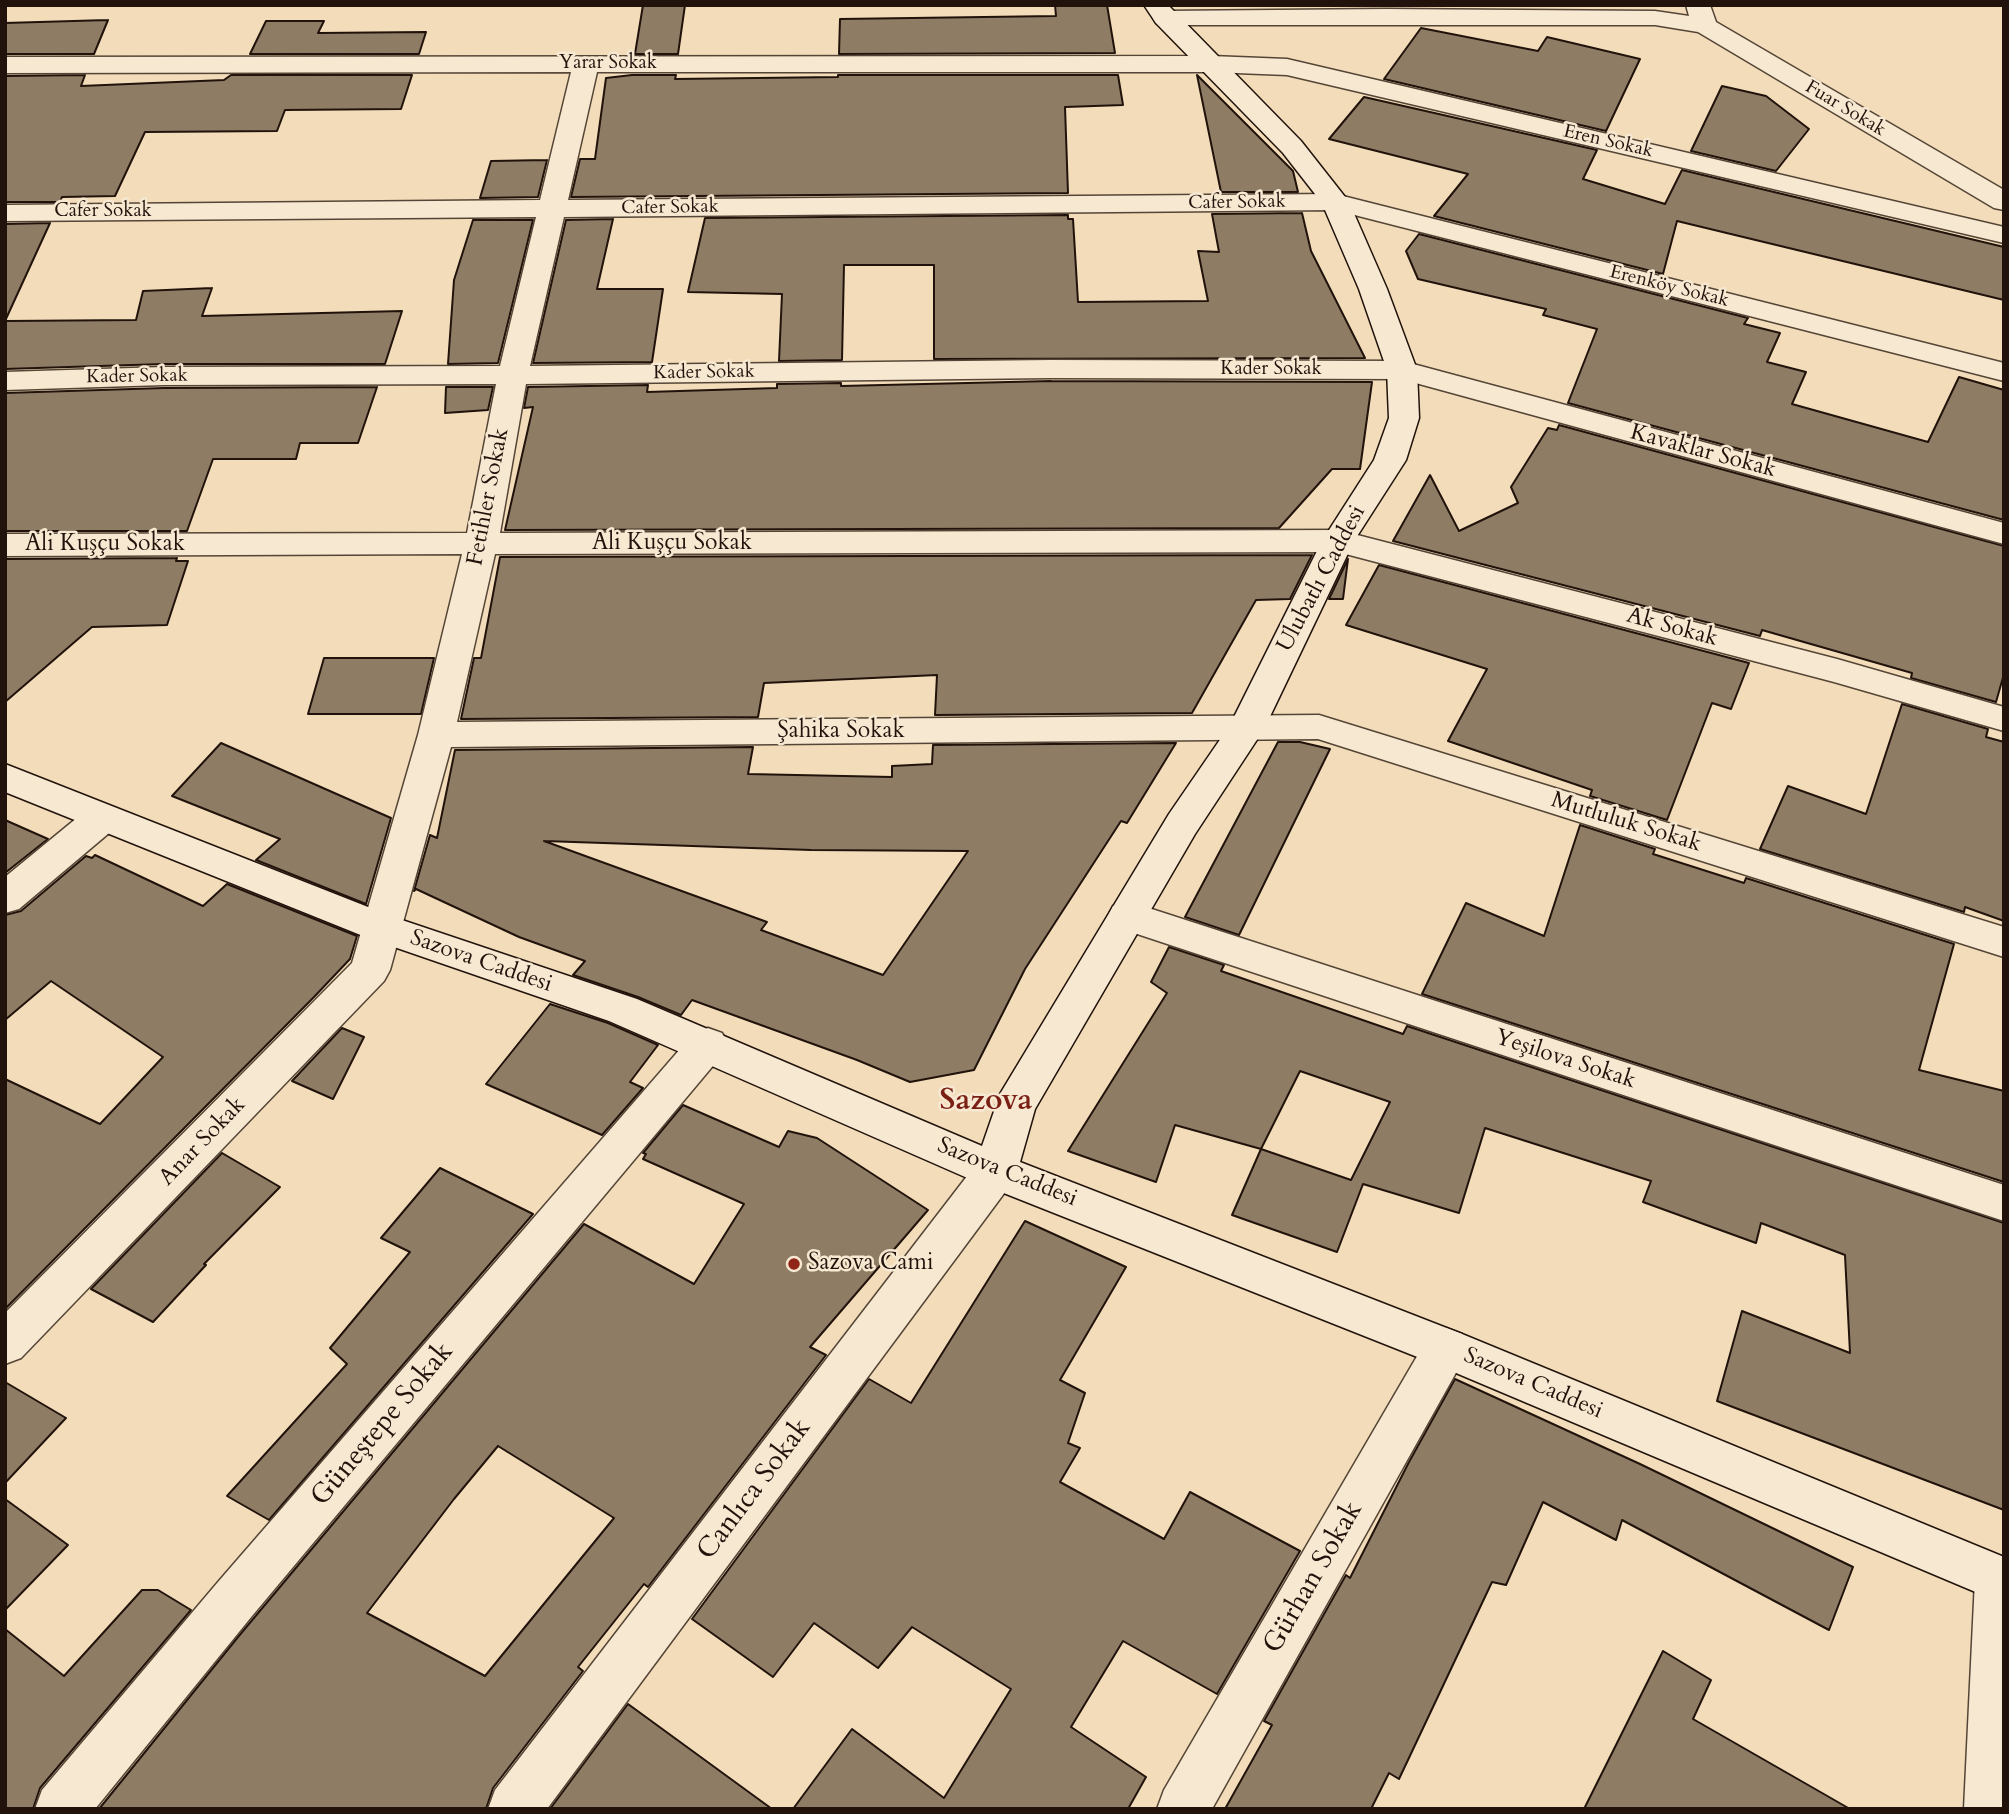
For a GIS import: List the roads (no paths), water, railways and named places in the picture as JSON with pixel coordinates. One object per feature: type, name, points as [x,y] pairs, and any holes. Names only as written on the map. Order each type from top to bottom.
[{"type":"street","points":[[1161,12],[1655,18],[1701,16]]},
{"type":"street","name":"Ulubatlı Caddesi","points":[[996,1171],[1015,1106],[1182,824],[1246,729],[1338,541],[1390,460],[1404,418],[1402,370],[1373,289],[1335,202],[1292,147],[1161,12]]},
{"type":"street","points":[[1287,67],[1387,16]]},
{"type":"street","name":"Fuar Sokak","points":[[1701,16],[2004,202]]},
{"type":"street","name":"Fetihler Sokak","points":[[383,928],[436,734],[481,545],[513,375],[586,64]]},
{"type":"street","name":"Yarar Sokak","points":[[5,65],[1210,64]]},
{"type":"street","name":"Eren Sokak","points":[[1210,64],[1287,67],[2004,235]]},
{"type":"street","name":"Cafer Sokak","points":[[5,213],[1335,202]]},
{"type":"street","name":"Erenköy Sokak","points":[[1335,202],[2004,372]]},
{"type":"street","name":"Kader Sokak","points":[[5,381],[164,376],[1051,369],[1402,370]]},
{"type":"street","name":"Kavaklar Sokak","points":[[1402,370],[2004,534]]},
{"type":"street","name":"Ali Kuşçu Sokak","points":[[5,545],[1338,541]]},
{"type":"street","name":"Ak Sokak","points":[[1338,541],[1837,671],[2004,719]]},
{"type":"street","name":"Mutluluk Sokak","points":[[1246,729],[1319,727],[2004,942]]},
{"type":"street","name":"Şahika Sokak","points":[[436,734],[1246,729]]},
{"type":"street","name":"Sazova Caddesi","points":[[5,777],[383,928],[623,1010],[708,1044],[996,1171],[1446,1348],[2002,1580]]},
{"type":"street","points":[[5,900],[102,818]]},
{"type":"street","name":"Yeşilova Sokak","points":[[1127,916],[2004,1203]]},
{"type":"street","name":"Anar Sokak","points":[[5,1345],[370,970],[383,928]]},
{"type":"street","name":"Güneştepe Sokak","points":[[61,1809],[235,1599],[708,1044]]},
{"type":"street","name":"Canlıca Sokak","points":[[514,1809],[996,1171]]},
{"type":"street","name":"Gürhan Sokak","points":[[1183,1809],[1446,1348]]},
{"type":"street","points":[[1990,1809],[2002,1580]]},
{"type":"place","name":"Sazova Cami","points":[[794,1264]]},
{"type":"district","name":"Sazova","points":[[986,1102]]}]
